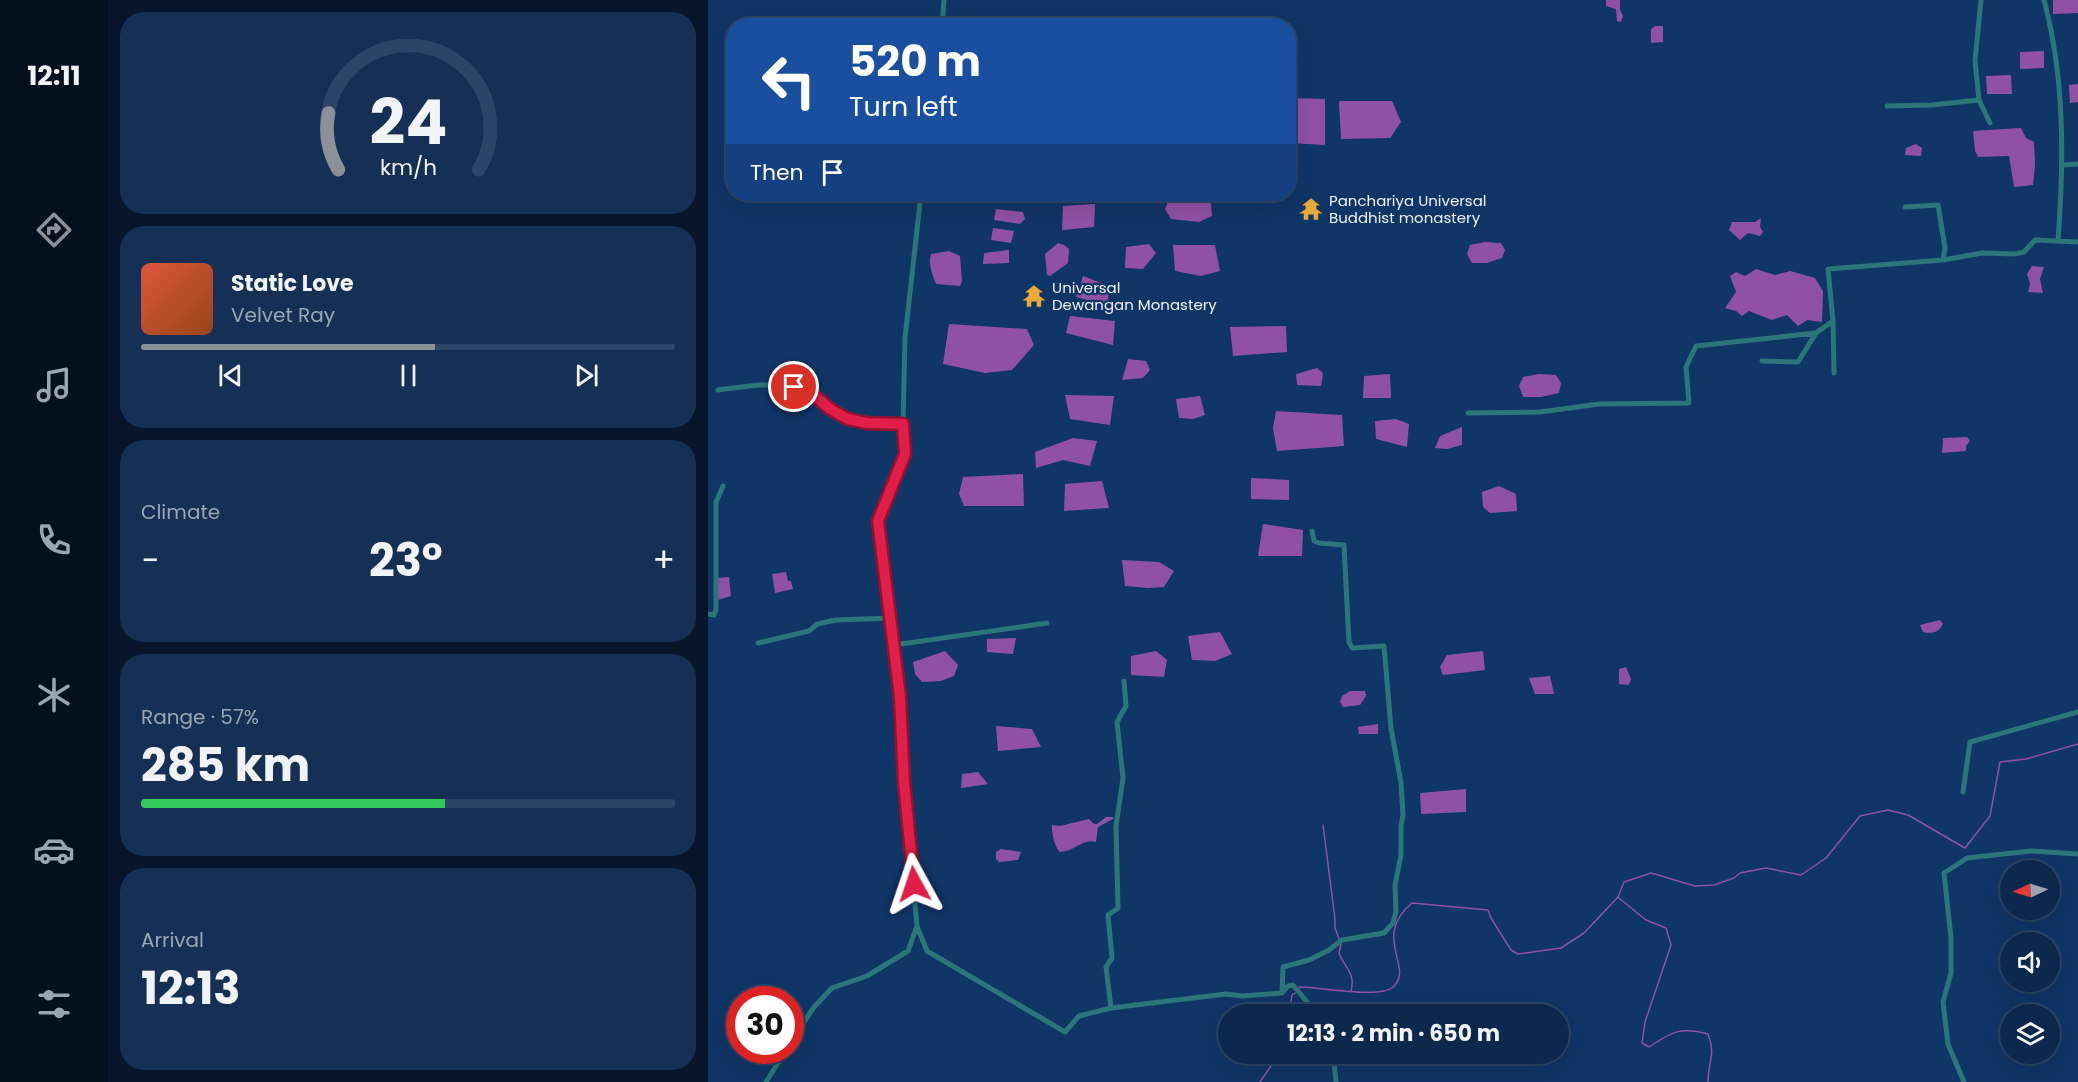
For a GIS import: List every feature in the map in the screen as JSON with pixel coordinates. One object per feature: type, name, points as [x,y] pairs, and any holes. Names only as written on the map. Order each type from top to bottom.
[{"type":"street","points":[[943,18],[944,0]]},
{"type":"street","points":[[1980,0],[1975,62],[1978,100],[1990,123]]},
{"type":"street","points":[[2044,0],[2050,24],[2059,94],[2062,165],[2058,241]]},
{"type":"street","points":[[1887,106],[1932,105],[1978,100]]},
{"type":"street","points":[[2062,165],[2078,164]]},
{"type":"street","points":[[920,201],[906,338],[903,424],[905,454],[878,521],[900,697],[904,782],[917,926],[927,951],[1065,1032],[1079,1016],[1111,1008],[1226,994],[1242,996],[1282,993],[1288,986],[1293,985],[1309,1004]]},
{"type":"street","points":[[1905,207],[1938,205],[1945,248],[1942,260]]},
{"type":"street","points":[[1834,373],[1833,321],[1828,269],[1942,260],[1982,253],[2015,254],[2024,252],[2035,240],[2078,242]]},
{"type":"street","points":[[1762,361],[1798,362],[1816,333],[1833,321]]},
{"type":"street","points":[[1468,413],[1540,412],[1599,404],[1689,403],[1686,367],[1696,346],[1816,333]]},
{"type":"street","points":[[718,390],[763,385],[794,387],[814,395],[830,409],[848,419],[867,423],[903,424]]},
{"type":"street","points":[[708,614],[714,615],[716,610],[716,502],[723,486]]},
{"type":"street","points":[[1282,993],[1283,967],[1309,960],[1329,950],[1342,940],[1384,933],[1393,923],[1396,911],[1395,885],[1401,855],[1402,801],[1391,728],[1384,646],[1352,648],[1349,642],[1344,545],[1314,541],[1312,531]]},
{"type":"street","points":[[758,642],[809,631],[817,624],[836,620],[890,618]]},
{"type":"street","points":[[894,645],[1047,623]]},
{"type":"street","points":[[1111,1008],[1106,967],[1112,958],[1108,915],[1118,908],[1116,826],[1123,778],[1117,722],[1126,706],[1124,681]]},
{"type":"street","points":[[1963,792],[1970,742],[2078,712]]},
{"type":"street","points":[[1964,1082],[1948,1044],[1943,1002],[1951,973],[1944,873],[1967,858],[2031,851],[2078,854]]},
{"type":"street","points":[[804,1022],[814,1007],[832,988],[867,976],[908,951],[917,926]]},
{"type":"street","points":[[766,1082],[777,1064]]},
{"type":"street","points":[[1334,1064],[1336,1082]]},
{"type":"shaded area","points":[[1606,0],[1620,0],[1620,10],[1623,16],[1621,22],[1617,21],[1616,9],[1606,6]]},
{"type":"shaded area","points":[[2053,0],[2078,0],[2078,13],[2053,14]]},
{"type":"shaded area","points":[[1655,26],[1663,26],[1663,42],[1651,43],[1651,29]]},
{"type":"shaded area","points":[[2044,51],[2044,68],[2020,69],[2020,52]]},
{"type":"shaded area","points":[[2011,75],[2012,94],[1987,94],[1986,76]]},
{"type":"shaded area","points":[[2078,84],[2078,102],[2070,103],[2069,85]]},
{"type":"shaded area","points":[[1296,98],[1325,99],[1325,145],[1296,143]]},
{"type":"shaded area","points":[[1339,101],[1392,101],[1401,122],[1390,138],[1341,139]]},
{"type":"shaded area","points":[[2021,128],[2026,138],[2034,142],[2033,185],[2014,187],[2009,156],[1978,157],[1975,151],[1973,131]]},
{"type":"shaded area","points":[[1916,144],[1922,148],[1921,156],[1905,155],[1906,148]]},
{"type":"shaded area","points":[[1168,201],[1211,201],[1212,216],[1199,222],[1171,219],[1165,209]]},
{"type":"shaded area","points":[[1095,204],[1094,227],[1062,230],[1063,206]]},
{"type":"shaded area","points":[[996,209],[1023,212],[1025,219],[1020,224],[994,220]]},
{"type":"shaded area","points":[[1761,218],[1760,227],[1763,232],[1760,236],[1748,233],[1740,240],[1729,230],[1732,222],[1755,222]]},
{"type":"shaded area","points":[[993,228],[1014,231],[1011,243],[991,240]]},
{"type":"shaded area","points":[[1485,242],[1501,243],[1505,250],[1502,258],[1487,263],[1472,263],[1467,254],[1470,245]]},
{"type":"shaded area","points":[[1058,243],[1069,249],[1068,263],[1050,276],[1047,275],[1045,254]]},
{"type":"shaded area","points":[[1149,244],[1156,253],[1143,269],[1125,268],[1126,247]]},
{"type":"shaded area","points":[[1173,245],[1215,245],[1220,271],[1201,276],[1175,271]]},
{"type":"shaded area","points":[[1009,250],[1009,263],[983,264],[984,253]]},
{"type":"shaded area","points":[[949,251],[960,256],[962,281],[960,286],[936,284],[932,273],[931,254]]},
{"type":"shaded area","points":[[2032,266],[2044,267],[2040,279],[2043,293],[2028,292],[2030,284],[2027,274]]},
{"type":"shaded area","points":[[1756,269],[1775,275],[1790,271],[1815,278],[1823,291],[1822,322],[1807,320],[1798,326],[1787,315],[1772,320],[1749,311],[1742,316],[1736,311],[1725,308],[1736,292],[1730,276],[1736,272],[1745,276]]},
{"type":"shaded area","points":[[1083,276],[1109,286],[1108,302],[1095,302],[1076,297]]},
{"type":"shaded area","points":[[1070,316],[1115,321],[1113,345],[1066,333]]},
{"type":"shaded area","points":[[949,324],[1027,329],[1034,345],[1012,370],[985,373],[943,364]]},
{"type":"shaded area","points":[[1286,326],[1287,352],[1233,356],[1230,327]]},
{"type":"shaded area","points":[[1128,359],[1146,361],[1150,370],[1143,378],[1122,380]]},
{"type":"shaded area","points":[[1317,368],[1323,373],[1321,386],[1297,385],[1296,374]]},
{"type":"shaded area","points":[[1390,374],[1391,398],[1363,398],[1364,376]]},
{"type":"shaded area","points":[[1539,374],[1556,375],[1561,383],[1559,393],[1541,397],[1523,397],[1519,386],[1523,377]]},
{"type":"shaded area","points":[[1065,395],[1114,396],[1110,425],[1070,419]]},
{"type":"shaded area","points":[[1200,396],[1205,415],[1193,419],[1179,418],[1176,399]]},
{"type":"shaded area","points":[[1276,411],[1342,415],[1344,446],[1277,451],[1273,428]]},
{"type":"shaded area","points":[[1396,419],[1409,424],[1407,447],[1376,439],[1375,421]]},
{"type":"shaded area","points":[[1462,427],[1462,445],[1447,449],[1435,448],[1440,436]]},
{"type":"shaded area","points":[[1967,437],[1970,441],[1966,446],[1966,451],[1942,453],[1943,438]]},
{"type":"shaded area","points":[[1073,438],[1097,441],[1090,466],[1063,460],[1036,468],[1035,452]]},
{"type":"shaded area","points":[[1023,474],[1024,506],[964,506],[959,494],[963,477]]},
{"type":"shaded area","points":[[1251,478],[1289,480],[1289,500],[1251,499]]},
{"type":"shaded area","points":[[1102,481],[1109,508],[1064,511],[1065,484]]},
{"type":"shaded area","points":[[1499,486],[1516,494],[1517,511],[1490,513],[1483,507],[1482,492]]},
{"type":"shaded area","points":[[1263,524],[1303,530],[1302,556],[1258,556]]},
{"type":"shaded area","points":[[1122,560],[1159,562],[1174,571],[1164,587],[1125,586]]},
{"type":"shaded area","points":[[786,572],[793,589],[775,593],[772,574]]},
{"type":"shaded area","points":[[729,577],[731,596],[718,600],[717,578]]},
{"type":"shaded area","points":[[1940,620],[1943,624],[1937,631],[1923,632],[1920,625]]},
{"type":"shaded area","points":[[1220,632],[1232,654],[1215,661],[1192,660],[1188,636]]},
{"type":"shaded area","points":[[1016,638],[1013,654],[987,652],[987,639]]},
{"type":"shaded area","points":[[945,651],[958,665],[954,676],[941,681],[922,682],[915,674],[913,662]]},
{"type":"shaded area","points":[[1156,651],[1167,660],[1164,677],[1131,675],[1131,656]]},
{"type":"shaded area","points":[[1483,651],[1485,670],[1443,675],[1440,667],[1447,655]]},
{"type":"shaded area","points":[[1626,667],[1631,679],[1629,685],[1619,684],[1619,669]]},
{"type":"shaded area","points":[[1550,676],[1554,694],[1535,694],[1529,678]]},
{"type":"shaded area","points":[[1350,691],[1365,691],[1366,696],[1360,705],[1343,707],[1340,702],[1342,696]]},
{"type":"shaded area","points":[[1378,724],[1378,734],[1359,734],[1358,727]]},
{"type":"shaded area","points":[[996,726],[1032,729],[1041,747],[998,751]]},
{"type":"shaded area","points":[[978,772],[988,784],[961,788],[962,774]]},
{"type":"shaded area","points":[[1466,789],[1466,812],[1421,814],[1420,793]]},
{"type":"shaded area","points":[[1106,817],[1113,817],[1113,819],[1098,827],[1096,842],[1087,842],[1066,851],[1058,850],[1052,825],[1060,826],[1089,819],[1097,824]]},
{"type":"shaded area","points":[[1001,849],[1021,852],[1018,860],[999,862],[996,859],[996,852]]},
{"type":"waterway","points":[[1298,989],[1300,987],[1376,992],[1393,987],[1398,979],[1399,971],[1394,940],[1395,928],[1400,916],[1412,903],[1488,910],[1511,950],[1518,954],[1561,948],[1584,933],[1618,897],[1624,882],[1651,873],[1695,886],[1714,885],[1734,878],[1740,873],[1766,868],[1801,875],[1826,858],[1860,816],[1888,810],[1908,815],[1965,848],[1990,816],[2000,762],[2026,759],[2078,744]]},
{"type":"waterway","points":[[1323,825],[1335,928],[1339,939]]},
{"type":"waterway","points":[[1619,898],[1646,920],[1666,928],[1671,945],[1645,1022],[1642,1043],[1649,1047],[1664,1037],[1683,1031],[1708,1034],[1712,1053],[1708,1082]]},
{"type":"waterway","points":[[1341,944],[1339,953],[1351,975],[1351,991]]},
{"type":"waterway","points":[[1291,1004],[1292,995],[1295,993]]},
{"type":"waterway","points":[[1260,1082],[1272,1064]]},
{"type":"place","name":"Panchariya Universal Buddhist monastery","points":[[1311,209]]},
{"type":"place","name":"Universal Dewangan Monastery","points":[[1034,296]]},
{"type":"route","points":[[794,387],[814,395],[830,409],[848,419],[867,423],[903,424],[905,454],[878,521],[900,697],[904,782],[914,884]]}]
